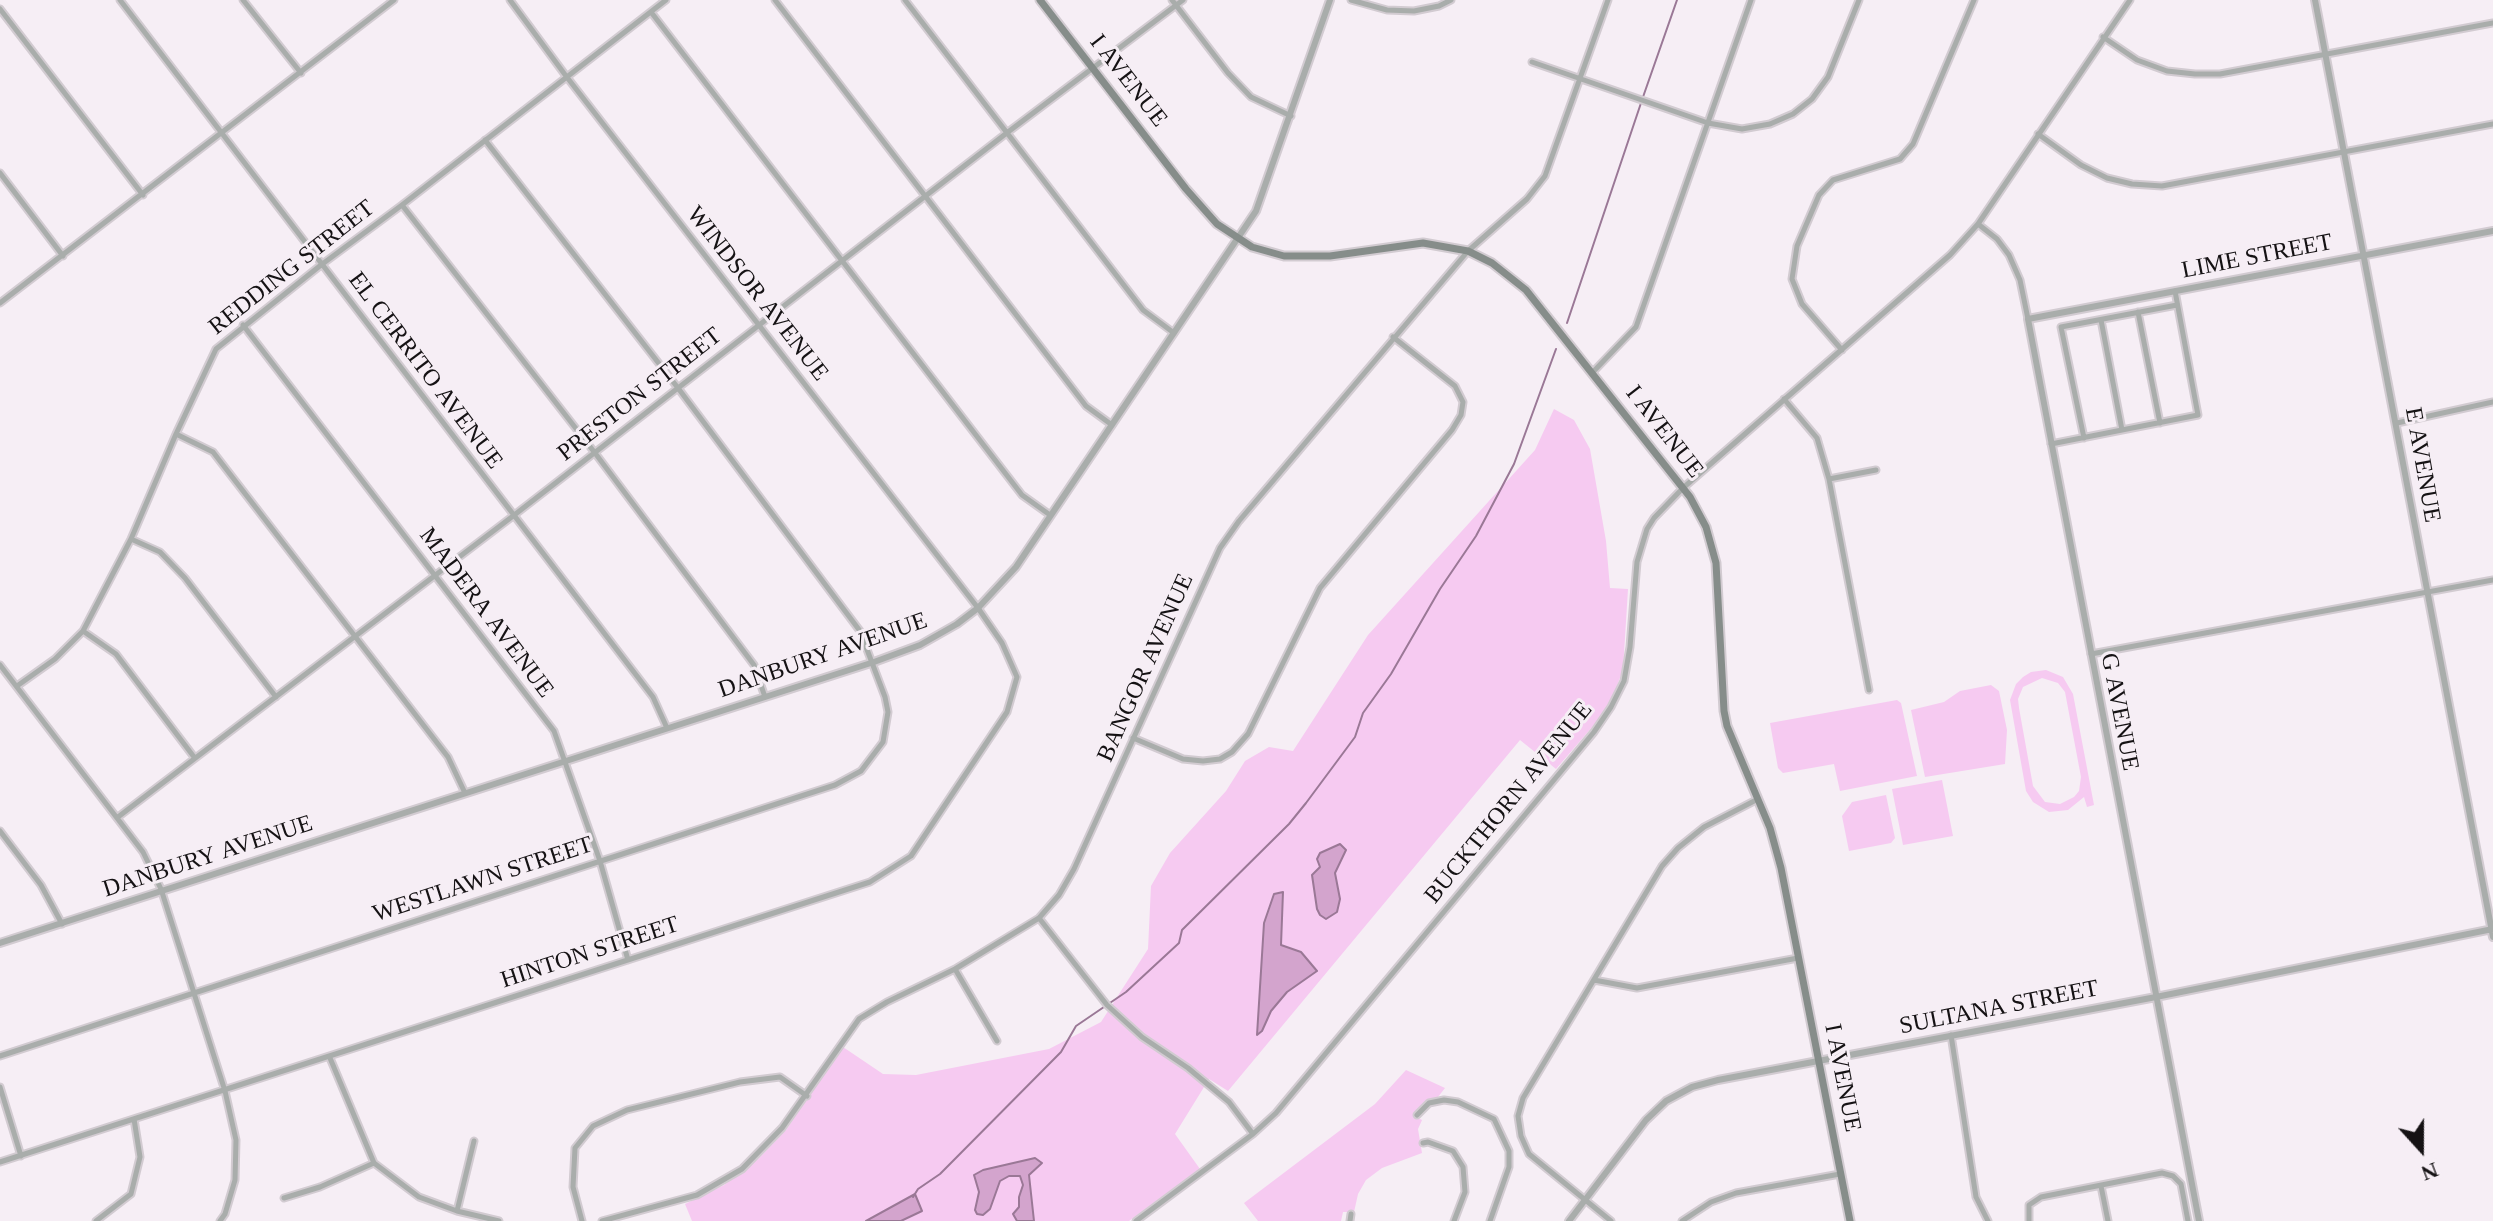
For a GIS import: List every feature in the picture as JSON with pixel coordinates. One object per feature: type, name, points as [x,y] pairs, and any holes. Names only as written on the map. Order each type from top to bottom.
[{"type":"main road","name":"I AVENUE","points":[[1040,0],[1205,213],[1239,239],[1268,252],[1297,257],[1330,256],[1410,243],[1436,244],[1468,251],[1492,263],[1517,281],[1683,488],[1702,517],[1713,548],[1718,577],[1720,672],[1727,726],[1778,855],[1850,1221]]},
{"type":"street","name":"EL CERRITO AVENUE","points":[[120,0],[653,697],[667,728]]},
{"type":"street","points":[[243,0],[301,73]]},
{"type":"street","points":[[376,0],[382,9]]},
{"type":"street","points":[[0,303],[394,0]]},
{"type":"street","name":"WINDSOR AVENUE","points":[[510,0],[978,608]]},
{"type":"street","name":"REDDING STREET","points":[[17,686],[55,659],[83,631],[131,539],[216,349],[243,325],[666,0]]},
{"type":"street","points":[[775,0],[1086,406],[1112,425]]},
{"type":"street","points":[[905,0],[1143,310],[1174,333]]},
{"type":"street","name":"PRESTON STREET","points":[[118,817],[595,453],[1093,69],[1174,3],[1183,0]]},
{"type":"street","name":"DANBURY AVENUE","points":[[0,943],[874,662],[934,638],[978,608],[1016,567],[1256,211],[1330,0]]},
{"type":"street","points":[[1351,0],[1387,10],[1414,11],[1451,0]]},
{"type":"street","name":"BANGOR AVENUE","points":[[602,1221],[697,1195],[742,1169],[782,1128],[807,1096],[859,1019],[955,969],[1039,918],[1059,895],[1074,869],[1220,548],[1239,521],[1468,251],[1527,199],[1545,176],[1608,0]]},
{"type":"street","points":[[1592,373],[1636,327],[1751,0]]},
{"type":"street","points":[[1532,62],[1708,123],[1742,129],[1770,124],[1793,114],[1812,99],[1828,77],[1859,0]]},
{"type":"street","points":[[1842,350],[1802,304],[1792,279],[1797,246],[1819,195],[1833,180],[1900,159],[1913,144],[1974,0]]},
{"type":"street","name":"BUCKTHORN AVENUE","points":[[1136,1221],[1253,1134],[1276,1113],[1609,711],[1624,681],[1635,574],[1641,545],[1654,518],[1683,488],[1950,255],[1978,224],[2130,0]]},
{"type":"street","name":"E AVENUE","points":[[2315,0],[2492,932]]},
{"type":"street","points":[[1174,3],[1228,73],[1251,97],[1291,116]]},
{"type":"street","points":[[0,9],[143,195]]},
{"type":"street","points":[[651,12],[1022,495],[1050,515]]},
{"type":"street","points":[[2103,37],[2137,60],[2167,71],[2220,74],[2493,23]]},
{"type":"street","points":[[2038,134],[2081,165],[2107,178],[2162,186],[2493,124]]},
{"type":"street","name":"WESTLAWN STREET","points":[[0,1056],[835,785],[861,771],[883,742],[887,723],[885,697],[860,631],[678,388],[485,140]]},
{"type":"street","points":[[0,173],[63,256]]},
{"type":"street","points":[[402,205],[595,453],[754,665],[765,697]]},
{"type":"street","name":"G AVENUE","points":[[1978,224],[1997,239],[2009,255],[2020,280],[2199,1221]]},
{"type":"street","name":"LIME STREET","points":[[2028,319],[2493,231]]},
{"type":"street","points":[[2051,444],[2198,415],[2175,291]]},
{"type":"street","points":[[2084,438],[2061,327],[2177,305]]},
{"type":"street","points":[[2138,312],[2160,423]]},
{"type":"street","points":[[2101,320],[2122,430]]},
{"type":"street","name":"MADERA AVENUE","points":[[243,325],[554,731],[600,861],[628,960]]},
{"type":"street","points":[[1133,738],[1183,759],[1220,759],[1232,752],[1248,734],[1320,588],[1452,430],[1461,415],[1463,402],[1455,386],[1393,337]]},
{"type":"street","points":[[1784,399],[1817,438],[1829,479],[1869,690]]},
{"type":"street","points":[[2397,423],[2493,402]]},
{"type":"street","points":[[176,434],[213,452],[448,757],[465,794]]},
{"type":"street","points":[[1829,479],[1876,470]]},
{"type":"street","points":[[131,539],[160,552],[185,578],[276,697]]},
{"type":"street","points":[[2090,654],[2493,580]]},
{"type":"street","name":"HINTON STREET","points":[[0,1162],[870,882],[911,856],[1007,712],[1017,677],[1002,643],[978,608]]},
{"type":"street","points":[[83,631],[116,654],[194,757]]},
{"type":"street","points":[[0,665],[118,817],[143,852],[161,889],[225,1091],[236,1140],[235,1180],[220,1221]]},
{"type":"street","points":[[1611,1221],[1529,1154],[1521,1136],[1518,1116],[1523,1098],[1645,892],[1678,848],[1722,816],[1758,799]]},
{"type":"street","points":[[0,831],[41,885],[62,924]]},
{"type":"street","points":[[1039,918],[1107,1005],[1142,1037],[1188,1068],[1229,1102],[1253,1134]]},
{"type":"street","name":"SULTANA STREET","points":[[1569,1221],[1646,1120],[1666,1101],[1692,1087],[2492,932]]},
{"type":"street","points":[[1594,980],[1637,988],[1798,958]]},
{"type":"street","points":[[955,969],[997,1041]]},
{"type":"street","points":[[1951,1035],[1976,1197],[1988,1221]]},
{"type":"street","points":[[330,1058],[374,1163],[419,1197],[457,1211],[499,1221]]},
{"type":"street","points":[[582,1221],[573,1187],[575,1148],[593,1126],[627,1110],[740,1082],[780,1077],[807,1096]]},
{"type":"street","points":[[0,1087],[21,1156]]},
{"type":"street","points":[[1417,1115],[1429,1103],[1444,1100],[1458,1102],[1494,1119],[1509,1151],[1509,1167],[1490,1221]]},
{"type":"street","points":[[96,1221],[131,1194],[140,1157],[134,1119]]},
{"type":"street","points":[[457,1211],[474,1141]]},
{"type":"street","points":[[1423,1143],[1453,1151],[1463,1167],[1465,1192],[1454,1221]]},
{"type":"street","points":[[284,1198],[320,1187],[374,1163]]},
{"type":"street","points":[[2029,1221],[2027,1211],[2035,1200],[2162,1173],[2173,1176],[2181,1184],[2188,1221]]},
{"type":"street","points":[[1682,1221],[1711,1202],[1736,1193],[1840,1174]]},
{"type":"street","points":[[2101,1186],[2108,1221]]},
{"type":"shaded area","points":[[1554,409],[1574,420],[1590,449],[1606,541],[1610,588],[1628,589],[1623,670],[1612,699],[1556,769],[1520,740],[1228,1091],[1209,1079],[1175,1134],[1200,1169],[1129,1221],[692,1221],[685,1204],[724,1185],[758,1159],[786,1130],[843,1047],[883,1074],[916,1075],[1049,1049],[1101,1022],[1148,949],[1151,886],[1170,853],[1226,791],[1245,761],[1269,747],[1293,751],[1368,635],[1535,450]]},
{"type":"shaded area","points":[[2046,670],[2063,677],[2073,694],[2094,805],[2087,807],[2084,797],[2068,810],[2049,812],[2033,802],[2026,791],[2010,700],[2016,684],[2031,672]],"holes":[[[2042,678],[2058,683],[2065,692],[2081,777],[2079,791],[2060,804],[2045,802],[2033,786],[2018,699],[2023,687]]]},
{"type":"shaded area","points":[[1991,685],[1999,691],[2007,730],[2005,764],[1925,777],[1911,710],[1944,702],[1960,691]]},
{"type":"shaded area","points":[[1897,700],[1901,703],[1917,776],[1840,791],[1834,764],[1783,773],[1778,768],[1770,723]]},
{"type":"shaded area","points":[[1942,780],[1953,836],[1903,845],[1892,789]]},
{"type":"shaded area","points":[[1886,795],[1895,838],[1891,843],[1849,851],[1842,816],[1852,802]]},
{"type":"shaded area","points":[[1340,844],[1346,850],[1335,873],[1340,899],[1337,912],[1326,919],[1317,909],[1312,875],[1320,867],[1317,859],[1320,853]]},
{"type":"shaded area","points":[[1283,892],[1281,945],[1301,952],[1317,971],[1287,992],[1257,1035],[1264,923],[1274,894]]},
{"type":"shaded area","points":[[1406,1070],[1445,1088],[1438,1097],[1424,1103],[1414,1116],[1422,1120],[1418,1129],[1422,1153],[1382,1168],[1366,1180],[1358,1194],[1354,1212],[1343,1212],[1341,1221],[1258,1221],[1244,1203],[1375,1104]]},
{"type":"shaded area","points":[[1035,1158],[1042,1163],[1029,1175],[1034,1221],[1017,1221],[1013,1214],[1019,1207],[1023,1185],[1020,1176],[1009,1176],[1000,1181],[990,1209],[983,1215],[977,1214],[979,1192],[974,1175],[983,1170]]},
{"type":"shaded area","points":[[915,1194],[922,1211],[901,1221],[866,1221]]},
{"type":"waterway","points":[[1643,97],[1677,0]]},
{"type":"waterway","points":[[1567,323],[1641,103]]},
{"type":"waterway","points":[[913,1197],[918,1189],[940,1174],[1061,1052],[1076,1026],[1126,992],[1179,943],[1182,930],[1289,824],[1306,803],[1355,737],[1363,713],[1391,674],[1440,589],[1476,536],[1514,464],[1556,349]]}]
